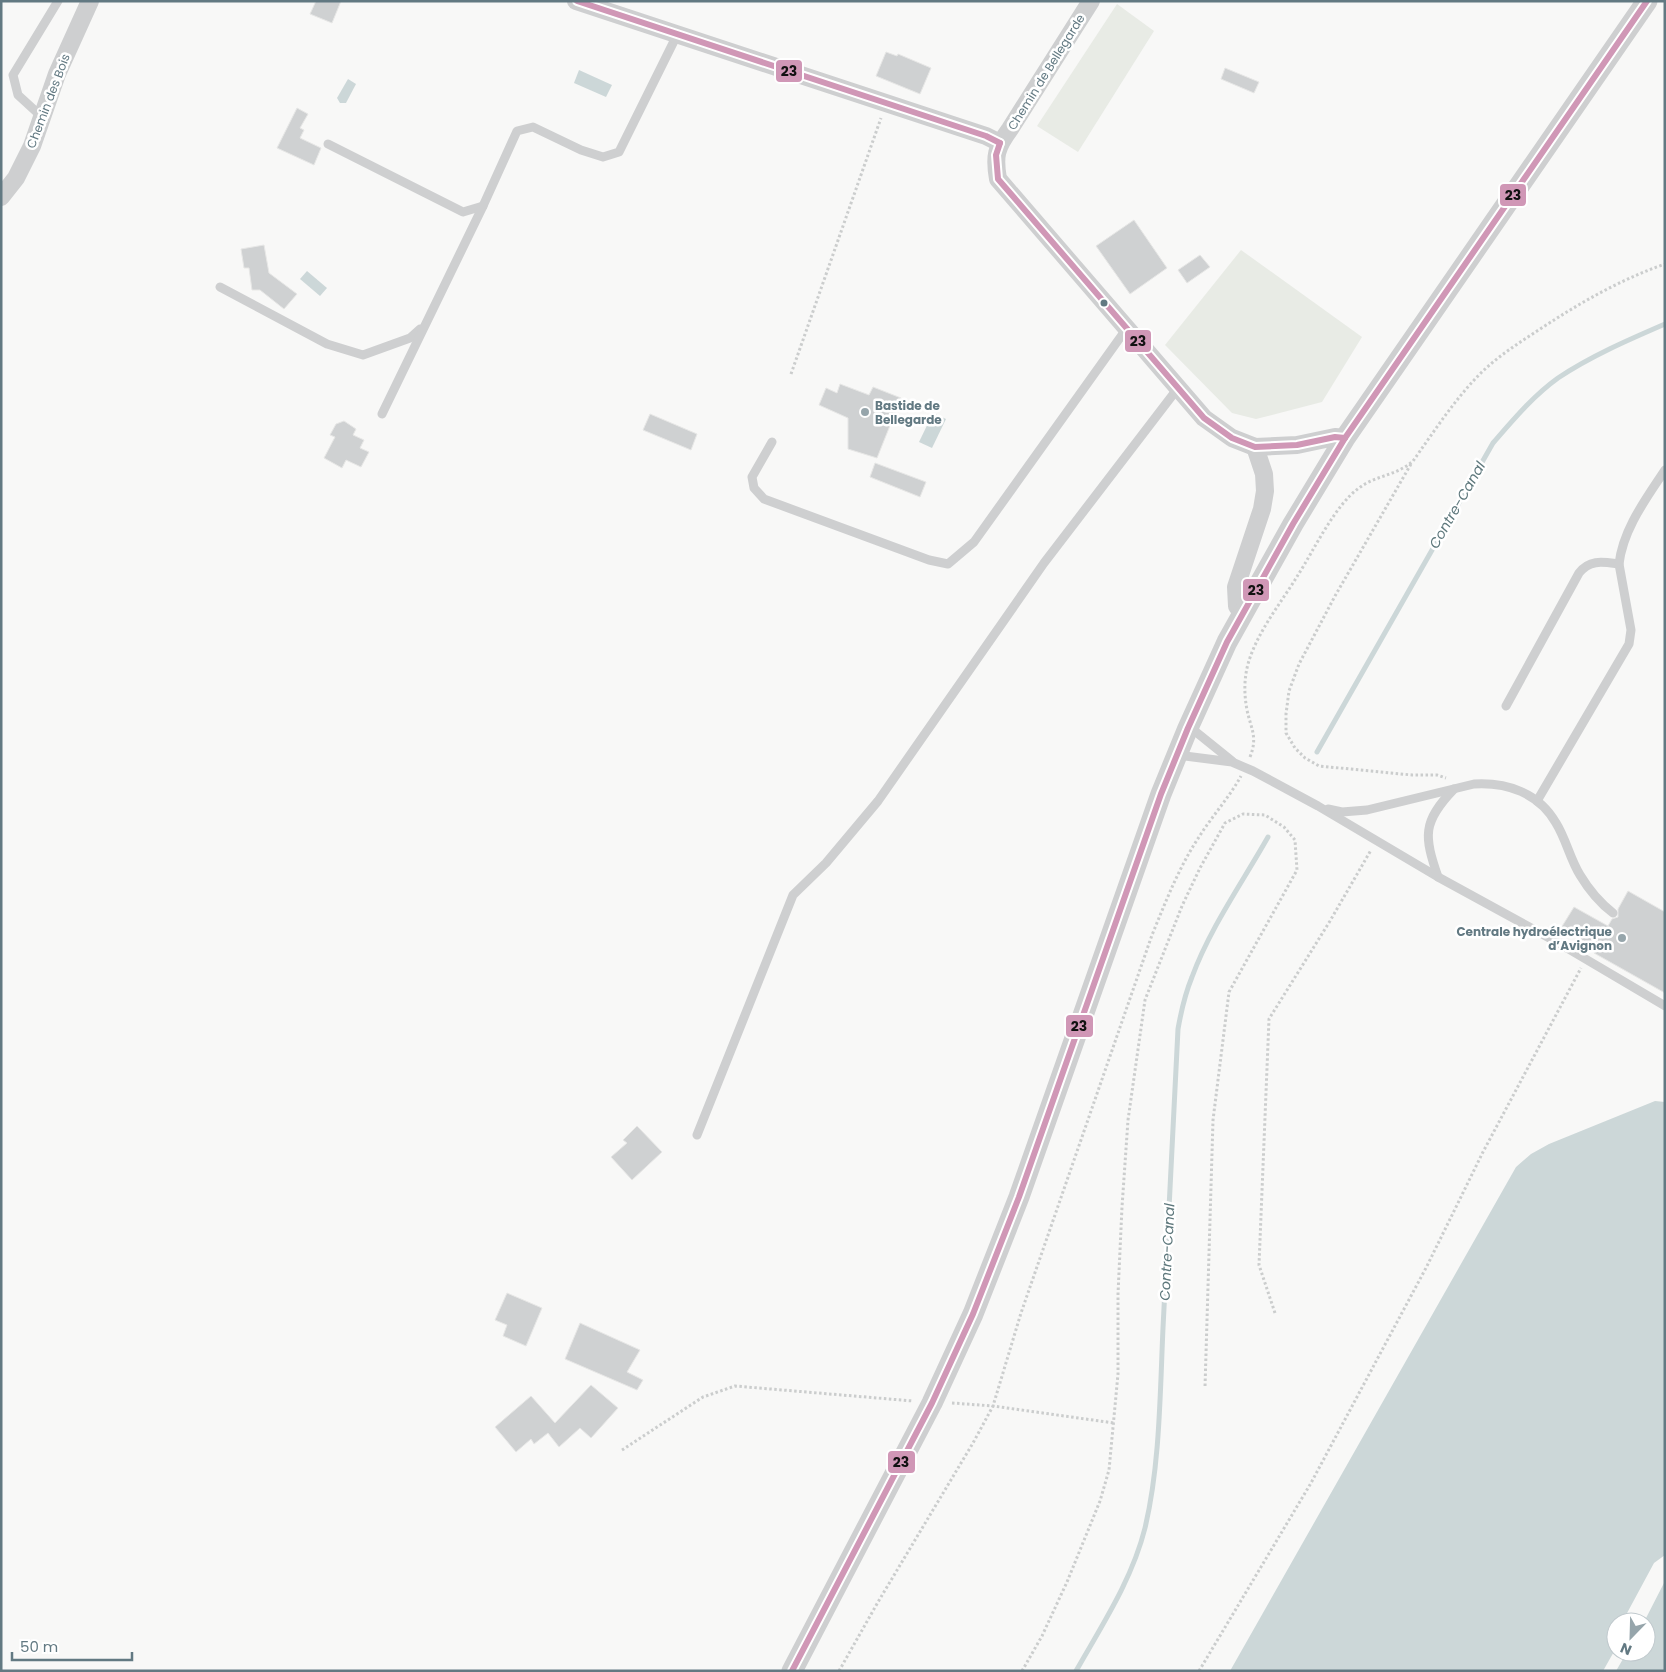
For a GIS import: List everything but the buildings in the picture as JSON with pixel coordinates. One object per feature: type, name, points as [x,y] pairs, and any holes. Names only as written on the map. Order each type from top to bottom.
[{"type":"street","name":"Chemin des Bois","points":[[1,197],[16,178],[32,146],[56,74],[90,1]]},
{"type":"street","points":[[576,1],[986,136],[1000,143],[996,155],[998,179],[1204,418],[1232,438],[1255,447],[1297,446],[1335,437],[1345,438]]},
{"type":"street","name":"Chemin de Bellegarde","points":[[1000,143],[1091,1]]},
{"type":"street","points":[[792,1671],[932,1402],[972,1314],[1019,1197],[1161,794],[1188,728],[1227,642],[1242,613],[1345,438],[1647,1]]},
{"type":"street","points":[[1242,613],[1237,606],[1236,587],[1262,509],[1265,491],[1264,474],[1255,447]]},
{"type":"lane","points":[[42,117],[18,95],[13,75],[58,1]]},
{"type":"lane","points":[[382,414],[483,206],[517,131],[533,127],[581,150],[603,157],[618,152],[677,35]]},
{"type":"lane","points":[[328,144],[463,212],[483,206]]},
{"type":"lane","points":[[220,286],[327,344],[363,355],[410,338],[425,324]]},
{"type":"lane","points":[[772,442],[752,477],[754,488],[764,499],[929,560],[948,564],[974,542],[1127,328]]},
{"type":"lane","points":[[697,1135],[793,895],[826,863],[878,801],[1044,563],[1178,388]]},
{"type":"lane","points":[[1537,801],[1629,644],[1631,630],[1619,564],[1622,545],[1630,527],[1665,470]]},
{"type":"lane","points":[[1506,706],[1578,573],[1594,562],[1619,564]]},
{"type":"lane","points":[[1188,728],[1196,732],[1232,762],[1261,775],[1318,806],[1438,877],[1586,959],[1665,1006]]},
{"type":"lane","points":[[1177,755],[1232,762]]},
{"type":"lane","points":[[1318,806],[1342,812],[1358,811],[1474,784],[1497,784],[1519,790],[1537,801],[1549,812],[1580,875],[1603,905],[1613,913]]},
{"type":"lane","points":[[1438,877],[1428,843],[1429,830],[1436,810],[1454,789]]},
{"type":"path","points":[[791,374],[886,104]]},
{"type":"path","points":[[1454,789],[1450,780],[1437,775],[1412,775],[1319,766],[1305,758],[1295,748],[1286,733],[1289,691],[1299,664],[1335,596],[1413,461],[1462,393],[1500,355],[1571,308],[1601,291],[1665,264]]},
{"type":"path","points":[[1250,756],[1254,746],[1254,734],[1247,710],[1245,678],[1251,657],[1263,631],[1333,519],[1347,500],[1359,487],[1404,469],[1413,461]]},
{"type":"path","points":[[840,1671],[878,1602],[993,1406],[1021,1313],[1137,983],[1152,935],[1168,894],[1189,852],[1241,775]]},
{"type":"path","points":[[1022,1671],[1042,1636],[1067,1582],[1100,1501],[1109,1470],[1118,1374],[1118,1294],[1128,1120],[1145,1000],[1182,906],[1225,824],[1243,814],[1265,815],[1284,827],[1295,840],[1297,870],[1229,992],[1213,1120],[1205,1387]]},
{"type":"path","points":[[1275,1313],[1259,1265],[1269,1019],[1330,921],[1376,841]]},
{"type":"path","points":[[1199,1671],[1312,1484],[1427,1266],[1483,1152],[1586,959]]},
{"type":"path","points":[[622,1450],[703,1397],[735,1386],[993,1406],[1114,1423]]},
{"type":"shaded area","points":[[1117,4],[1154,31],[1078,152],[1037,126]]},
{"type":"shaded area","points":[[579,70],[612,85],[606,97],[574,83]]},
{"type":"shaded area","points":[[348,79],[356,84],[346,103],[340,103],[337,98]]},
{"type":"shaded area","points":[[1241,250],[1362,337],[1322,402],[1256,419],[1232,413],[1165,345]]},
{"type":"shaded area","points":[[307,271],[327,288],[320,296],[300,279]]},
{"type":"shaded area","points":[[933,413],[946,419],[932,448],[919,442]]},
{"type":"shaded area","points":[[1655,1101],[1665,1102],[1665,1555],[1654,1563],[1628,1612],[1606,1612],[1606,1662],[1608,1662],[1603,1671],[1230,1671],[1516,1167],[1531,1154],[1549,1144]]},
{"type":"shaded area","points":[[1665,1581],[1665,1671],[1616,1671],[1621,1662],[1656,1662],[1656,1612],[1649,1612]]},
{"type":"waterway","name":"Contre-Canal","points":[[1317,752],[1493,443],[1532,400],[1558,378],[1597,355],[1665,324]]},
{"type":"waterway","name":"Contre-Canal","points":[[1076,1671],[1115,1602],[1132,1566],[1145,1528],[1150,1504],[1158,1429],[1178,1029],[1185,996],[1208,941],[1268,837]]},
{"type":"transit line","name":"23","points":[[577,1],[986,136],[1000,143]]},
{"type":"transit line","name":"23","points":[[792,1671],[932,1403],[973,1314],[1019,1197],[1161,794],[1188,728],[1227,642],[1293,524],[1345,438],[1647,1]]},
{"type":"transit line","name":"23","points":[[1000,143],[996,155],[998,179],[1204,418],[1232,438],[1255,447],[1297,445],[1335,437],[1345,438]]},
{"type":"place","name":"Bastide de Bellegarde","points":[[865,412]]},
{"type":"place","name":"Centrale hydroélectrique d’Avignon","points":[[1622,938]]}]
